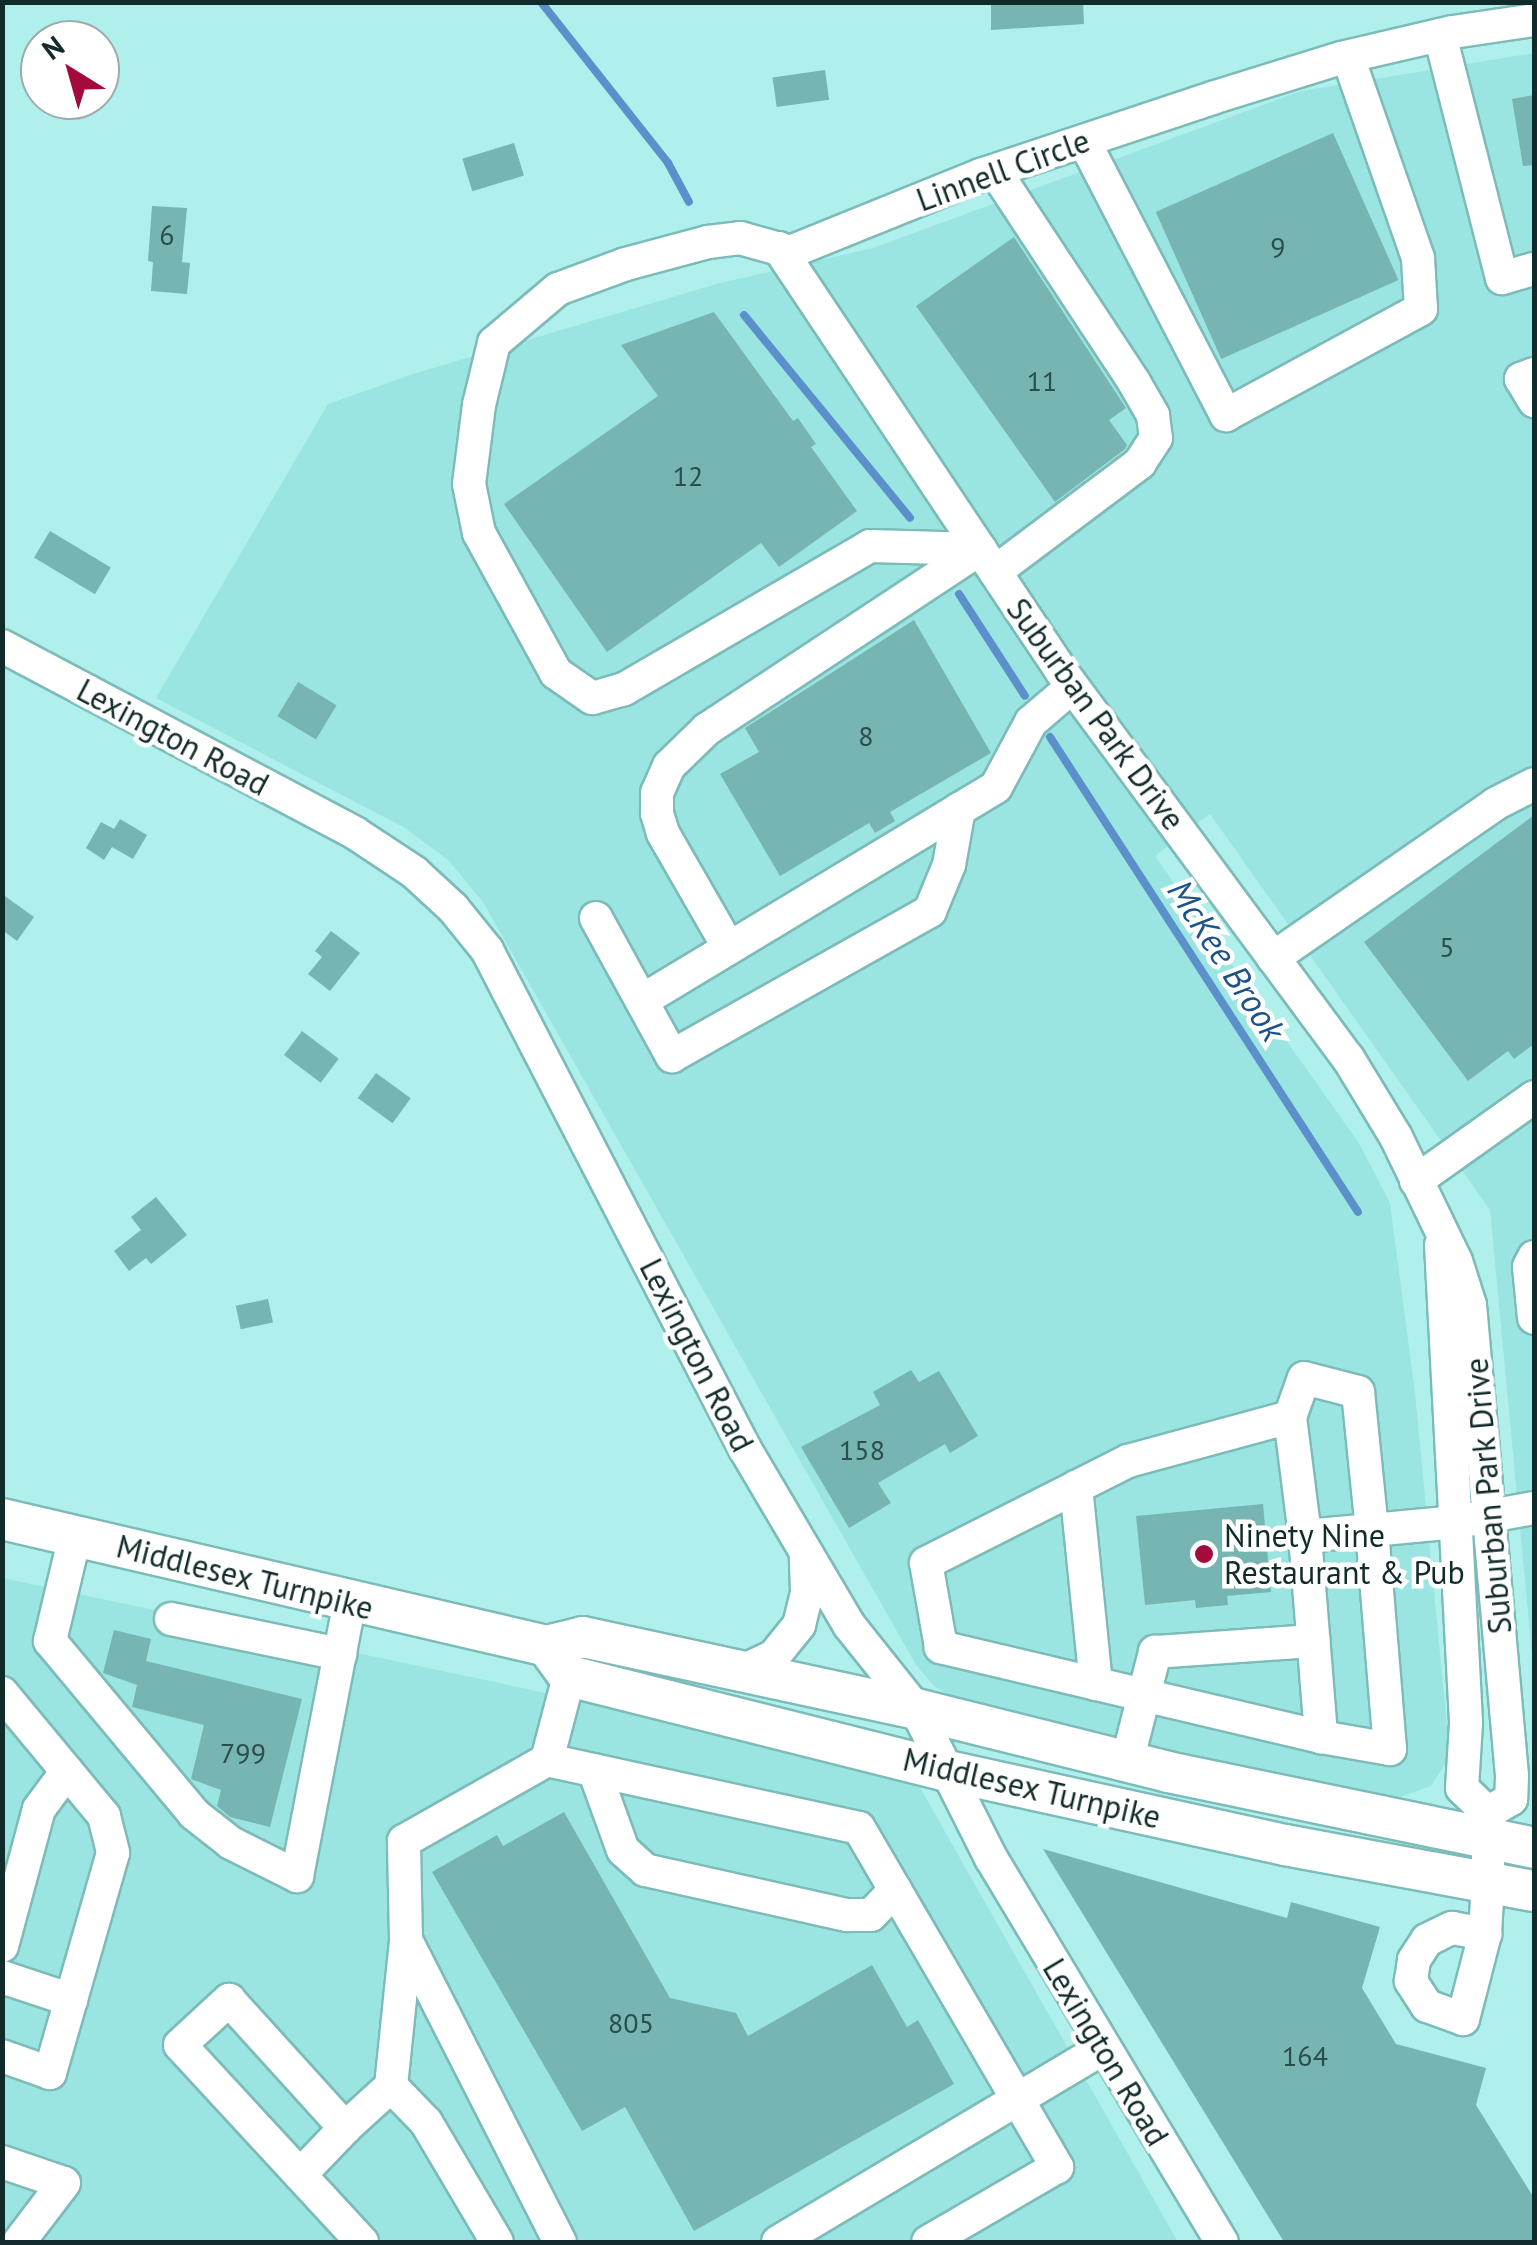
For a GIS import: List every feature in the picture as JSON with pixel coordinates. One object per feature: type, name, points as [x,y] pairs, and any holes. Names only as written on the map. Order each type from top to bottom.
[{"type":"main road","name":"Middlesex Turnpike","points":[[2,1519],[350,1602],[948,1770],[1285,1845],[1534,1891]]},
{"type":"main road","name":"Middlesex Turnpike","points":[[558,1661],[584,1637],[916,1709],[1127,1762],[1488,1826],[1534,1848]]},
{"type":"street","name":"Linnell Circle","points":[[988,560],[870,546],[624,688],[592,698],[556,673],[479,534],[469,484],[479,406],[494,343],[558,289],[626,264],[708,242],[740,238],[790,252],[995,171],[1348,57],[1440,35],[1534,20]]},
{"type":"street","points":[[1440,35],[1502,278],[1534,269]]},
{"type":"street","points":[[1084,140],[1226,415],[1421,308],[1418,258],[1348,57]]},
{"type":"street","points":[[728,948],[663,834],[658,793],[669,766],[707,728],[1140,464],[1156,438],[1153,415],[1134,382],[995,171]]},
{"type":"street","name":"Suburban Park Drive","points":[[779,248],[1072,687],[1348,1058],[1396,1137],[1441,1231],[1470,1305],[1512,1776],[1510,1799],[1488,1826],[1462,1788],[1466,1723],[1457,1522],[1444,1356],[1441,1231]]},
{"type":"street","points":[[1534,374],[1521,379],[1534,401]]},
{"type":"street","name":"Lexington Road","points":[[2,646],[354,833],[414,872],[452,908],[487,950],[744,1449],[849,1625],[916,1709],[991,1858],[1222,2242]]},
{"type":"street","points":[[643,1000],[996,787],[1031,722],[1072,687]]},
{"type":"street","points":[[1273,958],[1495,804],[1534,784]]},
{"type":"street","points":[[596,918],[672,1056],[930,911],[949,865],[959,809]]},
{"type":"street","points":[[1416,1181],[1534,1097]]},
{"type":"street","points":[[1534,1257],[1530,1267],[1534,1318]]},
{"type":"street","points":[[1290,1417],[1128,1461],[926,1563],[941,1647],[1321,1738],[1390,1749],[1358,1392],[1304,1378],[1290,1417],[1305,1536],[1321,1738]]},
{"type":"street","points":[[1076,1487],[1096,1684]]},
{"type":"street","points":[[1305,1536],[1457,1522],[1534,1508]]},
{"type":"street","points":[[76,1536],[50,1640],[194,1814],[231,1843],[298,1876],[350,1602]]},
{"type":"street","points":[[738,1672],[774,1656],[799,1625],[808,1592],[806,1553]]},
{"type":"street","points":[[171,1619],[340,1654]]},
{"type":"street","points":[[1127,1762],[1156,1652],[1314,1641]]},
{"type":"street","points":[[548,1760],[558,1661]]},
{"type":"street","points":[[2,1694],[104,1816],[112,1853],[50,2073],[2,2056]]},
{"type":"street","points":[[300,2175],[391,2086],[406,1940],[404,1841],[548,1760],[859,1828],[1057,2167],[928,2242]]},
{"type":"street","points":[[594,1770],[622,1850],[645,1870],[847,1915],[871,1916],[895,1890]]},
{"type":"street","points":[[2,1946],[39,1809],[67,1772]]},
{"type":"street","points":[[1485,1934],[1488,1826]]},
{"type":"street","points":[[406,1940],[547,2236]]},
{"type":"street","points":[[2,1978],[70,2000]]},
{"type":"street","points":[[345,2128],[229,2000],[180,2045],[362,2242]]},
{"type":"street","points":[[778,2242],[1104,2048]]},
{"type":"street","points":[[391,2086],[426,2122],[497,2242]]},
{"type":"street","points":[[2,2162],[64,2183],[20,2242]]},
{"type":"shaded area","points":[[1534,53],[1534,1676],[1490,1210],[1210,814],[1155,856],[1359,1143],[1390,1203],[1415,1393],[1450,1757],[1431,1786],[1395,1799],[978,1712],[935,1687],[916,1665],[483,902],[448,860],[405,828],[156,698],[328,404],[416,373],[720,283],[873,248],[1301,91]]},
{"type":"shaded area","points":[[3,1578],[910,1770],[1178,2242],[3,2242]]},
{"type":"building","points":[[991,2],[1083,2],[1084,24],[991,30]]},
{"type":"building","points":[[825,70],[829,100],[777,107],[773,77]]},
{"type":"building","points":[[1534,95],[1534,165],[1523,166],[1512,99]]},
{"type":"building","points":[[1333,133],[1398,280],[1221,359],[1156,212]]},
{"type":"building","points":[[514,143],[524,176],[472,191],[462,159]]},
{"type":"building","points":[[152,206],[187,208],[182,262],[190,263],[187,294],[151,291],[153,262],[148,261]]},
{"type":"building","points":[[1014,237],[1126,408],[1109,420],[1127,445],[1125,449],[1055,502],[916,306]]},
{"type":"building","points":[[714,312],[793,421],[798,418],[816,444],[811,447],[857,511],[779,567],[761,543],[607,652],[504,504],[658,396],[621,345]]},
{"type":"building","points":[[50,531],[111,568],[95,594],[34,558]]},
{"type":"building","points":[[914,620],[991,753],[890,812],[895,821],[875,833],[869,823],[780,876],[720,774],[759,752],[745,728]]},
{"type":"building","points":[[298,682],[337,705],[316,739],[277,716]]},
{"type":"building","points":[[1534,815],[1534,1044],[1514,1059],[1508,1051],[1468,1081],[1364,942]]},
{"type":"building","points":[[120,819],[147,835],[133,859],[112,847],[104,860],[86,848],[101,822],[114,829]]},
{"type":"building","points":[[2,894],[34,917],[17,941],[2,930]]},
{"type":"building","points":[[331,931],[360,953],[330,991],[308,974],[322,957],[315,951]]},
{"type":"building","points":[[302,1031],[339,1059],[321,1083],[284,1055]]},
{"type":"building","points":[[376,1073],[411,1098],[393,1123],[358,1098]]},
{"type":"building","points":[[156,1197],[187,1235],[151,1264],[146,1258],[129,1271],[114,1251],[141,1230],[131,1217]]},
{"type":"building","points":[[268,1299],[273,1322],[241,1329],[236,1306]]},
{"type":"building","points":[[911,1370],[919,1382],[939,1371],[978,1436],[950,1453],[945,1444],[878,1483],[891,1503],[849,1528],[801,1447],[880,1405],[873,1392]]},
{"type":"building","name":"Ninety Nine Restaurant & Pub","points":[[1263,1504],[1271,1592],[1227,1596],[1228,1605],[1196,1608],[1195,1600],[1145,1605],[1136,1516]]},
{"type":"building","points":[[114,1630],[151,1639],[146,1661],[302,1699],[270,1827],[230,1817],[217,1806],[221,1790],[191,1779],[204,1725],[132,1707],[137,1685],[103,1673]]},
{"type":"building","points":[[564,1812],[670,1998],[736,2013],[748,2036],[872,1965],[907,2027],[918,2020],[954,2084],[694,2231],[625,2107],[582,2131],[432,1872],[497,1835],[503,1846]]},
{"type":"building","points":[[1043,1849],[1287,1918],[1291,1902],[1380,1927],[1362,1988],[1396,2044],[1486,2068],[1476,2105],[1534,2198],[1534,2242],[1284,2242]]},
{"type":"waterway","name":"McKee Brook","points":[[541,2],[668,163],[689,202]]},
{"type":"waterway","name":"McKee Brook","points":[[744,315],[910,518]]},
{"type":"waterway","name":"McKee Brook","points":[[959,594],[1025,696]]},
{"type":"waterway","name":"McKee Brook","points":[[1050,737],[1358,1212]]},
{"type":"place","name":"Ninety Nine Restaurant & Pub","points":[[1204,1554]]}]
